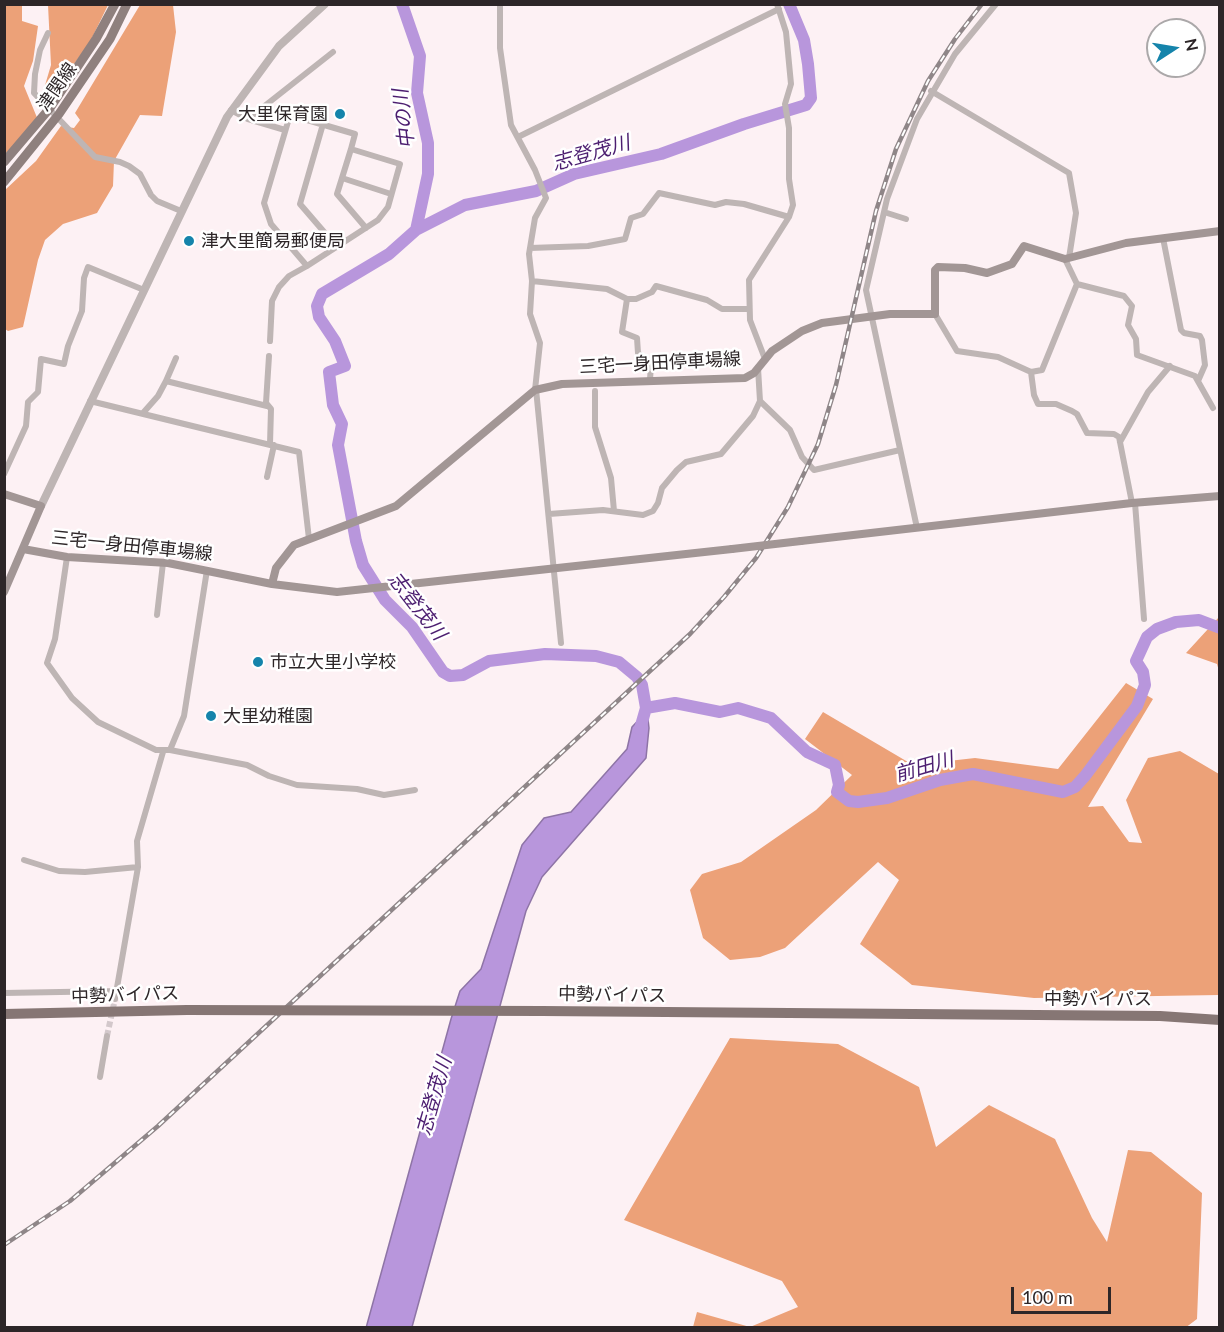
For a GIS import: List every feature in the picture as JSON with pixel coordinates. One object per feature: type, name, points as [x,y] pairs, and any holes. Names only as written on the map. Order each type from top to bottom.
[{"type":"highway","name":"中勢バイパス","points":[[4,1014],[187,1010],[542,1011],[1160,1016],[1220,1020]]},
{"type":"main road","name":"津関線","points":[[4,162],[54,112],[115,4]]},
{"type":"main road","name":"津関線","points":[[4,182],[110,39],[127,4]]},
{"type":"main road","points":[[936,314],[935,270],[938,267],[965,268],[987,273],[1015,262],[1024,246],[1067,259],[1126,243],[1220,231]]},
{"type":"main road","name":"三宅一身田停車場線","points":[[536,390],[562,384],[740,378],[749,376],[765,359],[791,338],[814,325],[838,319],[936,314]]},
{"type":"main road","points":[[272,584],[276,568],[288,550],[309,539],[385,512],[406,498],[536,390]]},
{"type":"main road","points":[[4,494],[41,506],[4,592]]},
{"type":"main road","name":"三宅一身田停車場線","points":[[23,549],[67,557],[163,563],[315,591],[358,591],[1133,503],[1220,496]]},
{"type":"street","points":[[41,506],[231,110],[279,46],[325,4]]},
{"type":"street","points":[[500,4],[500,48],[512,125],[539,180],[546,201],[535,218],[530,248],[532,282],[530,314],[540,343],[536,390],[561,643]]},
{"type":"street","points":[[917,528],[866,290],[884,212],[906,146],[931,91],[963,42],[996,4]]},
{"type":"street","points":[[518,137],[778,7],[786,32],[791,84],[784,104],[788,118],[789,179],[793,201],[789,217],[750,276],[747,290],[756,341],[765,359]]},
{"type":"street","points":[[48,33],[38,58],[34,93],[95,158],[120,162],[129,166],[140,174],[151,195],[157,201],[181,212]]},
{"type":"street","points":[[248,118],[333,52]]},
{"type":"street","points":[[931,91],[1069,173],[1076,213],[1067,259],[1077,284],[1042,370],[1031,372],[998,357],[957,351],[936,314]]},
{"type":"street","points":[[231,110],[285,130]]},
{"type":"street","points":[[307,266],[271,224],[265,208],[266,193],[290,115],[355,134],[337,194],[366,228]]},
{"type":"street","points":[[323,124],[300,204],[336,247]]},
{"type":"street","points":[[270,341],[274,295],[289,276],[366,228],[386,212],[400,164],[351,149]]},
{"type":"street","points":[[342,178],[391,194]]},
{"type":"street","points":[[530,248],[588,246],[625,239],[631,218],[643,214],[659,193],[715,205],[726,202],[744,204],[789,217]]},
{"type":"street","points":[[884,212],[906,219]]},
{"type":"street","points":[[1163,238],[1181,330],[1184,333],[1200,336],[1202,340],[1205,365],[1198,381]]},
{"type":"street","points":[[4,474],[26,426],[28,402],[38,392],[41,359],[64,364],[68,346],[82,311],[84,278],[88,267],[144,290]]},
{"type":"street","points":[[532,282],[607,290],[627,299],[636,299],[656,286],[707,300],[722,309],[749,309]]},
{"type":"street","points":[[1077,284],[1124,296],[1132,306],[1128,326],[1136,339],[1137,355],[1195,376],[1213,408]]},
{"type":"street","points":[[627,299],[622,332],[637,338],[638,353],[651,364],[650,380]]},
{"type":"street","points":[[267,406],[269,356]]},
{"type":"street","points":[[143,413],[158,396],[176,358]]},
{"type":"street","points":[[1120,442],[1143,400],[1170,366]]},
{"type":"street","points":[[549,514],[614,511],[643,515],[653,511],[662,488],[676,470],[686,462],[721,454],[753,416],[760,401],[758,369]]},
{"type":"street","points":[[1031,372],[1034,395],[1038,404],[1056,404],[1064,407],[1077,414],[1087,433],[1114,434],[1120,442],[1133,503],[1144,619]]},
{"type":"street","points":[[166,381],[267,406],[271,409],[272,445],[267,477]]},
{"type":"street","points":[[595,391],[595,427],[611,478],[614,511]]},
{"type":"street","points":[[90,401],[299,452],[309,539]]},
{"type":"street","points":[[760,401],[790,430],[802,457],[813,470],[900,450]]},
{"type":"street","points":[[67,557],[55,639],[47,661],[48,666],[72,698],[98,722],[166,751],[252,766],[269,776],[305,787],[357,789],[384,795],[415,790]]},
{"type":"street","points":[[158,615],[163,563]]},
{"type":"street","points":[[115,999],[138,867],[137,841],[166,751],[184,716],[207,570]]},
{"type":"street","points":[[24,860],[59,871],[85,872],[138,867]]},
{"type":"street","points":[[4,993],[116,991]]},
{"type":"street","points":[[100,1077],[107,1036]]},
{"type":"shaded area","points":[[5,5],[22,5],[22,21],[38,26],[33,61],[24,86],[38,120],[5,154]]},
{"type":"shaded area","points":[[48,5],[108,5],[90,42],[51,96],[43,92],[51,65]]},
{"type":"shaded area","points":[[140,5],[173,5],[176,32],[162,116],[140,115],[114,161],[113,186],[97,213],[63,224],[45,240],[38,260],[23,327],[8,331],[5,329],[5,190],[36,161],[61,126],[74,128],[80,120],[75,113]]},
{"type":"shaded area","points":[[1219,617],[1219,671],[1217,664],[1186,653]]},
{"type":"shaded area","points":[[1126,683],[1153,699],[1088,807],[1103,806],[1129,842],[1142,843],[1126,800],[1148,758],[1180,751],[1219,774],[1219,995],[1034,998],[912,985],[860,944],[899,880],[878,862],[785,948],[760,957],[730,960],[703,938],[690,890],[702,874],[741,862],[816,810],[852,775],[805,739],[823,712],[913,765],[975,758],[1058,769]]},
{"type":"shaded area","points":[[730,1038],[838,1044],[919,1087],[936,1147],[989,1105],[1055,1139],[1092,1218],[1107,1242],[1128,1150],[1151,1152],[1202,1193],[1197,1319],[1185,1328],[693,1327],[697,1312],[750,1327],[798,1307],[782,1281],[624,1220]]},
{"type":"water","points":[[647,711],[649,728],[646,758],[542,877],[526,911],[412,1327],[366,1328],[460,991],[481,969],[522,845],[544,818],[571,812],[627,749],[632,727]]},
{"type":"waterway","name":"中の川","points":[[402,4],[420,56],[417,93],[428,143],[428,174],[416,230]]},
{"type":"waterway","name":"志登茂川","points":[[640,729],[646,708],[642,685],[637,677],[619,662],[596,656],[545,654],[489,661],[463,675],[450,676],[443,672],[412,627],[385,600],[363,565],[356,541],[338,445],[342,424],[333,405],[329,372],[345,366],[335,341],[319,317],[317,306],[322,294],[389,254],[416,230],[465,205],[536,191],[574,174],[661,154],[744,124],[806,105],[811,98],[804,40],[789,4]]},
{"type":"waterway","name":"前田川","points":[[646,708],[675,703],[720,712],[738,708],[771,718],[807,752],[835,765],[839,785],[837,792],[849,801],[887,798],[940,780],[973,774],[1063,792],[1075,787],[1085,776],[1137,706],[1145,685],[1143,672],[1136,661],[1147,637],[1157,629],[1176,622],[1199,620],[1220,628]]},
{"type":"tunnel","points":[[107,1036],[115,999]]},
{"type":"railway","points":[[4,1245],[70,1201],[158,1126],[690,634],[756,558],[788,507],[818,444],[836,385],[876,211],[896,149],[928,81],[955,39],[982,4]]},
{"type":"place","name":"大里保育園","points":[[340,114]]},
{"type":"place","name":"津大里簡易郵便局","points":[[189,241]]},
{"type":"place","name":"市立大里小学校","points":[[258,662]]},
{"type":"place","name":"大里幼稚園","points":[[211,716]]}]
